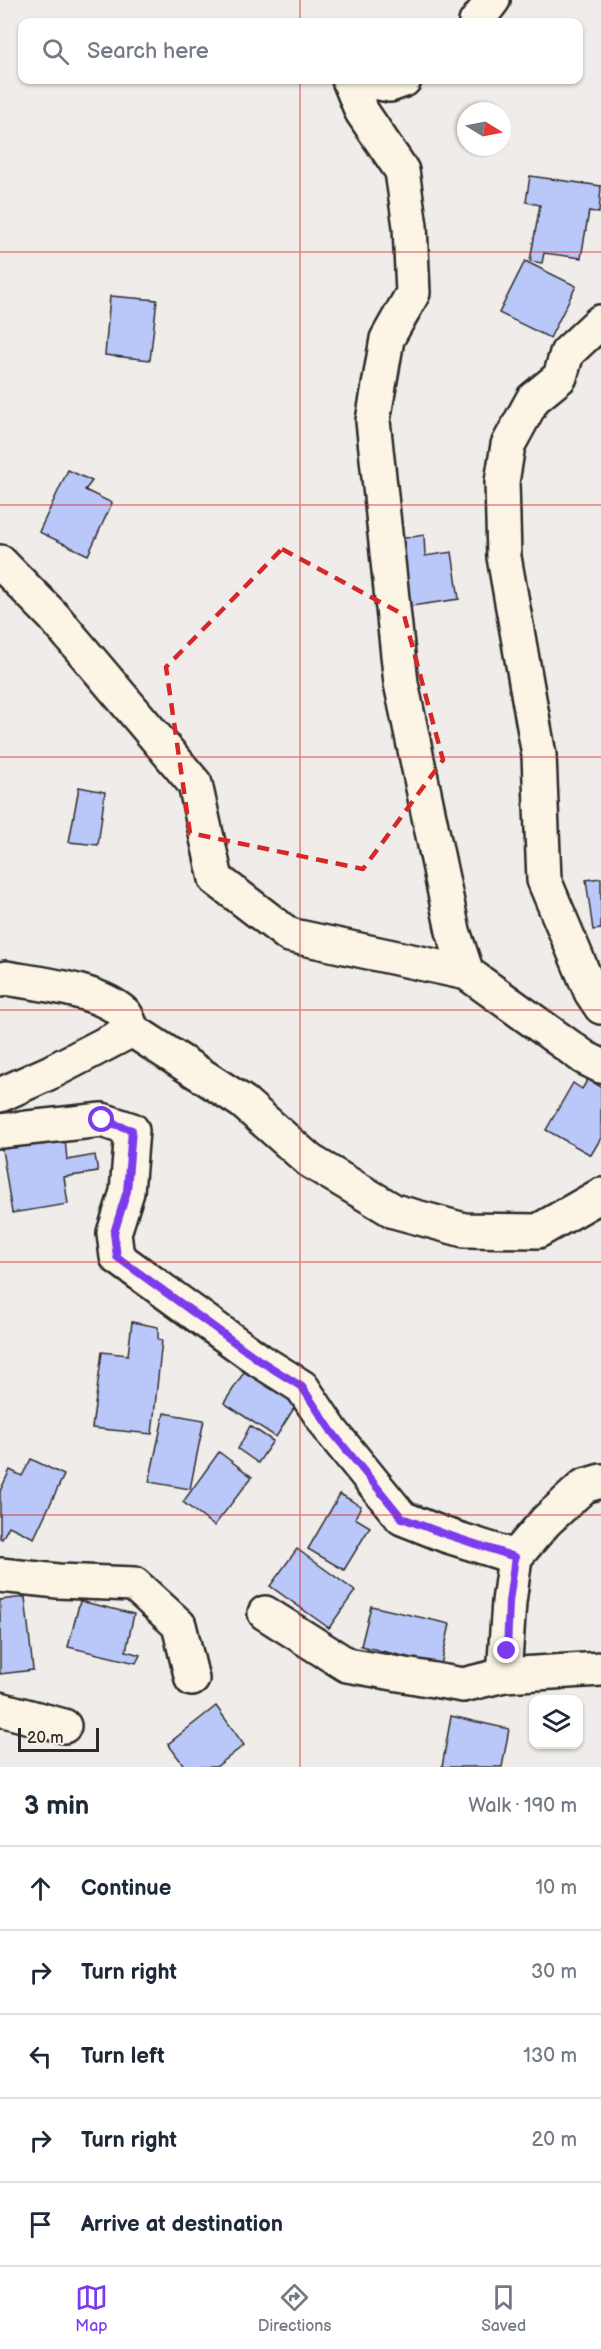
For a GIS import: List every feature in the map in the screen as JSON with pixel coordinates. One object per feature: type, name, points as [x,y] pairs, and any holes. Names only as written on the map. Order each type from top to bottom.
[{"type":"street","points":[[479,18],[493,0]]},
{"type":"street","points":[[351,84],[362,112],[402,171],[410,226],[413,293],[387,339],[373,421],[401,682],[453,931],[467,973]]},
{"type":"street","points":[[600,322],[567,353],[560,377],[533,399],[508,445],[502,482],[504,557],[539,755],[544,880],[591,992],[601,1007]]},
{"type":"street","points":[[0,562],[54,617],[195,784],[216,879],[289,935],[467,973],[585,1058],[601,1066]]},
{"type":"street","points":[[0,980],[6,978],[69,988],[108,1002],[126,1015],[132,1030],[243,1102],[309,1161],[394,1211],[464,1230],[538,1231],[601,1195]]},
{"type":"street","points":[[0,1095],[51,1072],[132,1030]]},
{"type":"street","points":[[0,1131],[102,1120],[132,1130],[127,1191],[114,1233],[117,1257],[259,1360],[302,1387],[332,1432],[402,1518],[515,1557]]},
{"type":"street","points":[[504,1675],[515,1557],[546,1521],[584,1486],[601,1481]]},
{"type":"street","points":[[0,1575],[47,1580],[134,1584],[179,1625],[192,1679]]},
{"type":"street","points":[[265,1613],[348,1665],[463,1685],[504,1675],[601,1670]]},
{"type":"street","points":[[0,1709],[64,1726]]},
{"type":"highlighted area","points":[[282,549],[404,615],[443,760],[363,869],[190,833],[166,667]]},
{"type":"building","points":[[530,176],[601,186],[599,213],[589,211],[581,258],[544,253],[542,263],[530,261],[540,205],[526,202]]},
{"type":"building","points":[[525,261],[576,286],[550,338],[499,313]]},
{"type":"building","points":[[110,296],[157,300],[150,360],[105,355]]},
{"type":"building","points":[[68,470],[92,481],[85,490],[112,503],[88,555],[39,532]]},
{"type":"building","points":[[424,535],[425,556],[452,552],[459,599],[405,607],[399,539]]},
{"type":"building","points":[[79,787],[105,792],[98,845],[69,842]]},
{"type":"building","points":[[601,878],[601,929],[593,930],[586,880]]},
{"type":"building","points":[[588,1079],[601,1087],[601,1138],[591,1155],[546,1130],[573,1083],[582,1089]]},
{"type":"building","points":[[65,1139],[67,1160],[95,1155],[98,1172],[64,1177],[68,1204],[12,1213],[2,1149]]},
{"type":"building","points":[[132,1322],[158,1327],[158,1339],[162,1340],[152,1434],[92,1428],[102,1352],[128,1355]]},
{"type":"building","points":[[246,1369],[304,1392],[276,1437],[224,1403]]},
{"type":"building","points":[[164,1413],[204,1420],[190,1489],[149,1482]]},
{"type":"building","points":[[250,1426],[273,1441],[258,1463],[238,1449]]},
{"type":"building","points":[[219,1452],[252,1477],[214,1526],[183,1502]]},
{"type":"building","points":[[31,1459],[64,1475],[34,1538],[9,1526],[2,1539],[0,1538],[0,1491],[10,1470],[22,1476]]},
{"type":"building","points":[[340,1494],[361,1506],[355,1518],[370,1527],[344,1570],[308,1549]]},
{"type":"building","points":[[297,1549],[355,1591],[329,1628],[270,1586]]},
{"type":"building","points":[[25,1597],[33,1670],[0,1674],[0,1600]]},
{"type":"building","points":[[80,1601],[134,1614],[126,1651],[140,1655],[136,1663],[68,1647]]},
{"type":"building","points":[[371,1606],[450,1624],[441,1665],[361,1646]]},
{"type":"building","points":[[216,1706],[244,1745],[216,1767],[185,1767],[168,1744]]},
{"type":"building","points":[[451,1716],[509,1729],[502,1767],[442,1767]]},
{"type":"route","points":[[102,1120],[132,1130],[127,1191],[114,1233],[117,1257],[162,1292],[259,1360],[302,1387],[332,1432],[402,1518],[515,1557],[509,1602],[507,1651]]}]
